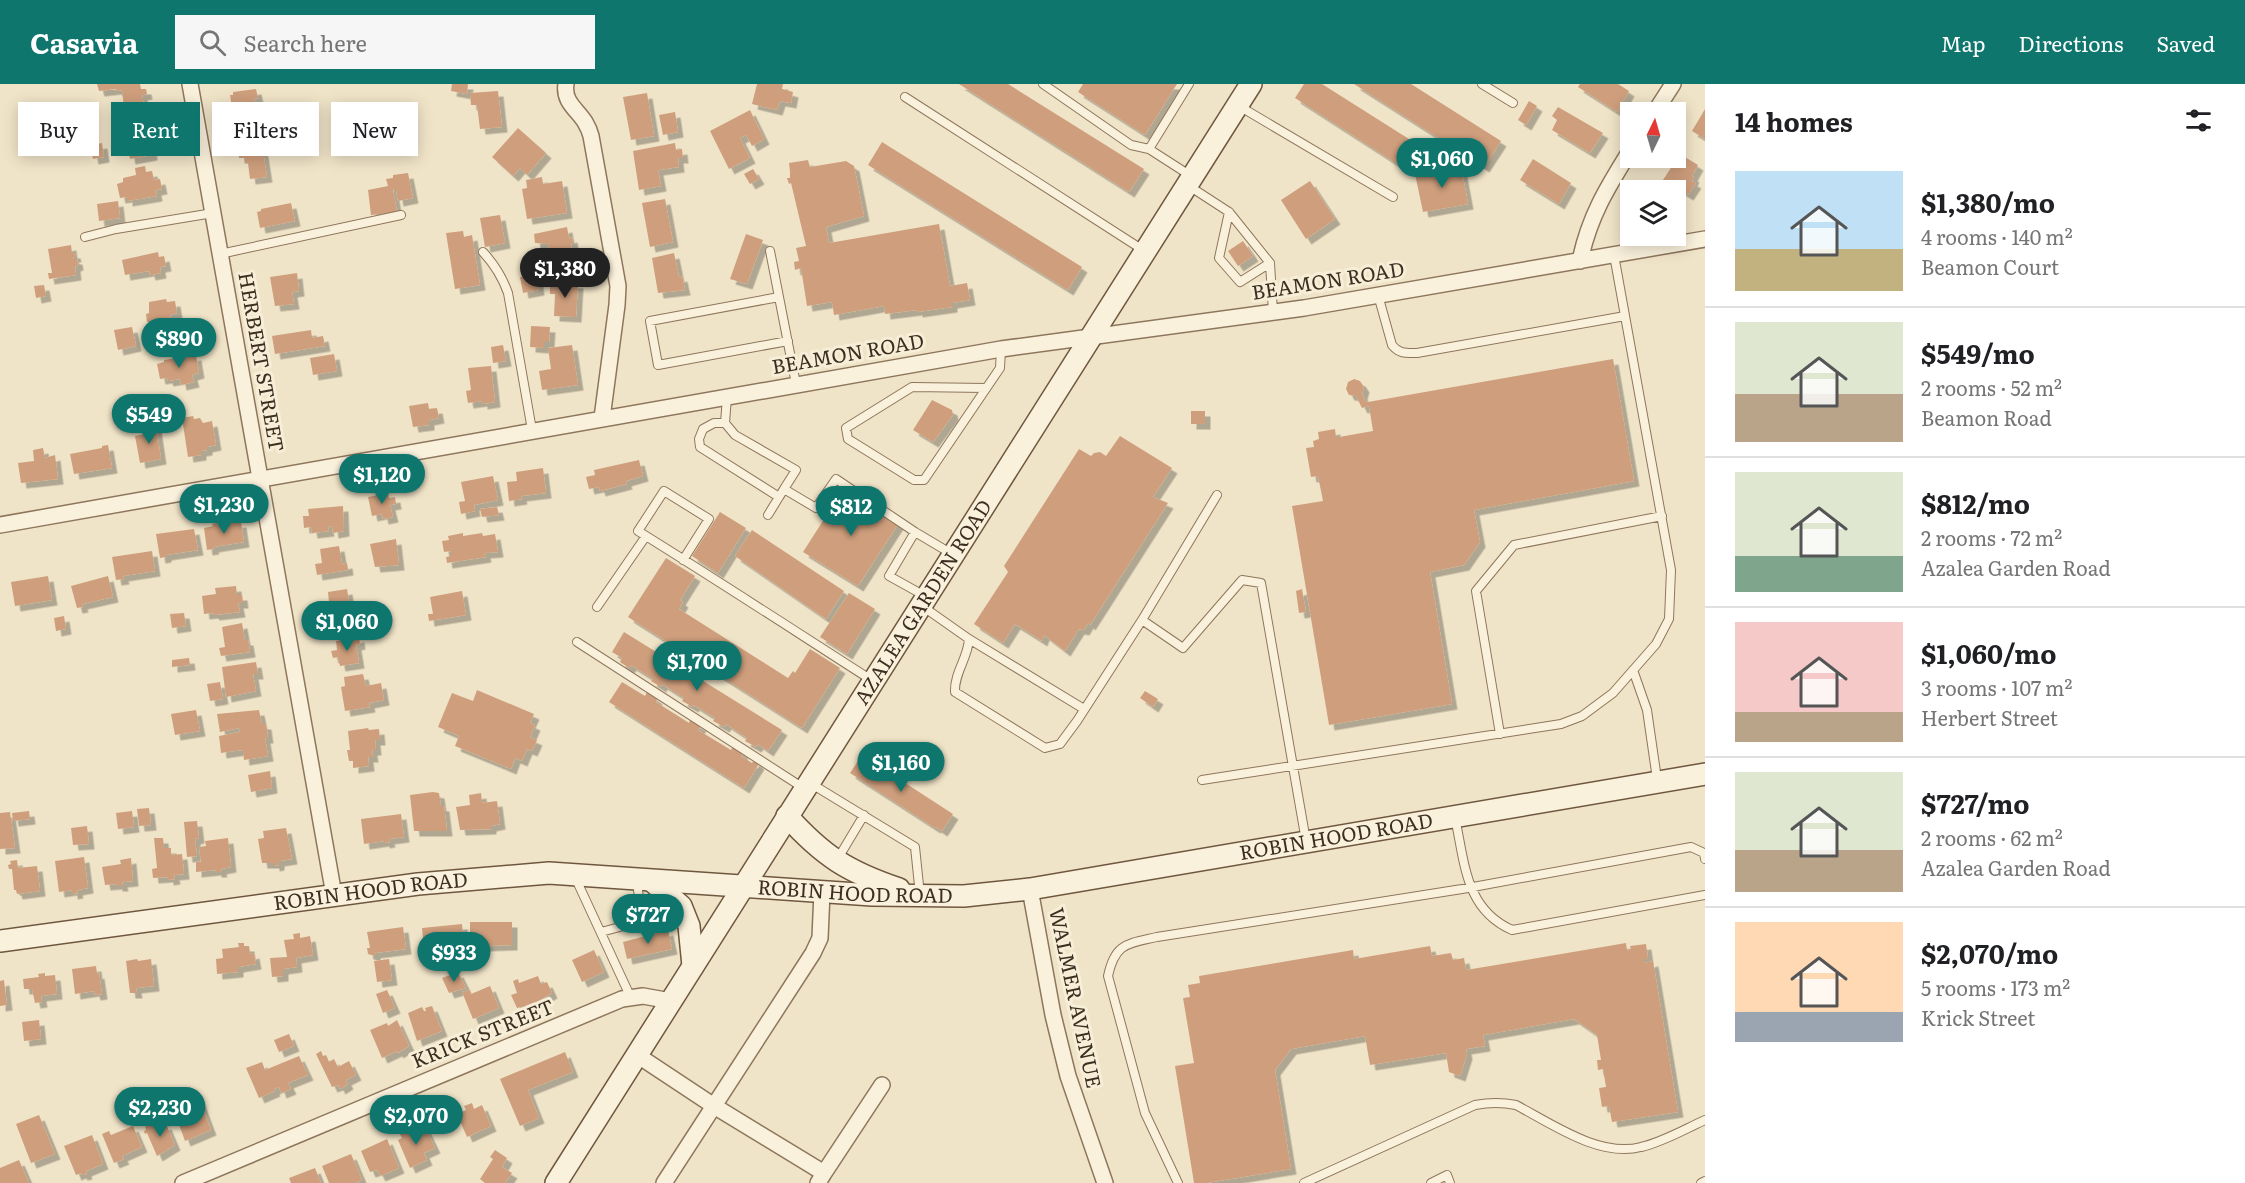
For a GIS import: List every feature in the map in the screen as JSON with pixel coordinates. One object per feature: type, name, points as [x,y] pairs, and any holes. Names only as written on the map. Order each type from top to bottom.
[{"type":"street","name":"HERBERT STREET","points":[[190,84],[333,895]]},
{"type":"street","points":[[566,84],[567,100],[585,123],[591,136],[618,286],[602,418]]},
{"type":"street","name":"AZALEA GARDEN ROAD","points":[[556,1183],[1251,84]]},
{"type":"street","points":[[1661,102],[1673,84]]},
{"type":"street","points":[[1580,261],[1584,239],[1593,213],[1620,167]]},
{"type":"street","name":"BEAMON ROAD","points":[[0,525],[1001,349],[1273,312],[1705,239]]},
{"type":"street","name":"ROBIN HOOD ROAD","points":[[0,941],[418,884],[549,873],[822,892],[964,896],[1030,889],[1705,774]]},
{"type":"street","points":[[787,816],[807,838],[836,861],[866,878],[920,896]]},
{"type":"street","points":[[645,881],[681,906],[690,926],[693,966]]},
{"type":"street","name":"WALMER AVENUE","points":[[1030,889],[1053,1015],[1068,1076],[1105,1183]]},
{"type":"street","points":[[664,1183],[813,953],[820,938],[822,892]]},
{"type":"street","name":"KRICK STREET","points":[[183,1183],[622,999],[643,996],[671,1001]]},
{"type":"street","points":[[637,1055],[821,1178],[882,1085]]},
{"type":"lane","points":[[1149,149],[1189,84]]},
{"type":"lane","points":[[1482,84],[1513,103]]},
{"type":"lane","points":[[1047,85],[1131,145],[1149,149],[1229,212],[1270,263],[1273,312]]},
{"type":"lane","points":[[905,97],[1146,252]]},
{"type":"lane","points":[[1238,105],[1393,197]]},
{"type":"lane","points":[[1229,212],[1219,258],[1240,282],[1270,263]]},
{"type":"lane","points":[[85,237],[116,229],[213,213]]},
{"type":"lane","points":[[220,254],[401,215]]},
{"type":"lane","points":[[771,251],[796,384]]},
{"type":"lane","points":[[483,252],[499,271],[508,293],[532,430]]},
{"type":"lane","points":[[1202,780],[1561,724],[1582,716],[1613,693],[1656,644],[1669,619],[1671,570],[1614,255]]},
{"type":"lane","points":[[1378,295],[1392,345],[1396,350],[1404,353],[1417,353],[1625,316]]},
{"type":"lane","points":[[779,297],[650,321],[658,364],[788,341]]},
{"type":"lane","points":[[987,388],[912,387],[846,428],[848,439],[914,480],[924,480],[987,388],[1000,369],[1001,349]]},
{"type":"lane","points":[[727,396],[725,423],[735,435],[796,470],[768,514]]},
{"type":"lane","points":[[725,423],[714,423],[703,429],[699,439],[700,447],[779,497]]},
{"type":"lane","points":[[784,489],[816,508],[836,479],[953,555]]},
{"type":"lane","points":[[683,560],[709,519],[664,491],[638,531],[683,560],[873,681]]},
{"type":"lane","points":[[969,639],[968,649],[954,683],[954,692],[1045,748],[1060,744],[1142,620],[1217,495]]},
{"type":"lane","points":[[1500,734],[1476,591],[1514,544],[1662,516]]},
{"type":"lane","points":[[915,532],[890,576],[969,639],[1084,709]]},
{"type":"lane","points":[[597,607],[646,536]]},
{"type":"lane","points":[[1142,620],[1184,648],[1242,580],[1261,583],[1306,842]]},
{"type":"lane","points":[[577,642],[807,785],[864,815],[915,847],[920,896]]},
{"type":"lane","points":[[1634,670],[1647,710],[1658,782]]},
{"type":"lane","points":[[836,861],[864,815]]},
{"type":"lane","points":[[1455,816],[1470,888],[1482,910],[1499,924],[1512,930],[1705,895]]},
{"type":"lane","points":[[1178,1183],[1145,1113],[1108,976],[1111,961],[1124,945],[1157,937],[1470,888],[1691,848],[1704,853],[1705,859]]},
{"type":"lane","points":[[574,875],[631,998]]},
{"type":"lane","points":[[601,932],[642,921],[645,881]]},
{"type":"lane","points":[[1304,1183],[1475,1105],[1488,1102],[1516,1105],[1595,1145],[1612,1150],[1644,1147],[1705,1120]]},
{"type":"lane","points":[[1431,1183],[1447,1175],[1450,1183]]},
{"type":"lane","points":[[1701,1183],[1705,1181]]},
{"type":"building","points":[[97,84],[140,84],[141,89],[146,89],[147,94],[142,95],[143,102],[123,102],[122,90],[99,91]]},
{"type":"building","points":[[452,84],[468,84],[467,94],[451,91]]},
{"type":"building","points":[[757,84],[783,84],[782,89],[793,92],[791,103],[780,101],[777,110],[752,104]]},
{"type":"building","points":[[959,84],[1008,84],[1144,169],[1129,192]]},
{"type":"building","points":[[1083,84],[1177,84],[1145,135],[1078,92]]},
{"type":"building","points":[[1304,84],[1322,84],[1420,146],[1405,169],[1295,98]]},
{"type":"building","points":[[1354,84],[1411,84],[1501,141],[1484,167]]},
{"type":"building","points":[[1580,84],[1618,84],[1629,91],[1623,102],[1620,102],[1617,112],[1578,87]]},
{"type":"building","points":[[256,89],[258,98],[254,99],[255,102],[231,102],[230,95],[233,95],[233,92]]},
{"type":"building","points":[[498,91],[502,127],[480,129],[477,105],[471,105],[470,93]]},
{"type":"building","points":[[647,93],[654,136],[631,140],[623,97]]},
{"type":"building","points":[[1529,101],[1537,106],[1526,125],[1518,120]]},
{"type":"building","points":[[1558,107],[1603,133],[1590,153],[1552,130],[1557,120],[1552,116]]},
{"type":"building","points":[[1705,109],[1705,139],[1692,131]]},
{"type":"building","points":[[750,110],[764,139],[752,146],[746,135],[740,138],[750,158],[729,169],[710,131]]},
{"type":"building","points":[[675,112],[678,132],[663,135],[659,115]]},
{"type":"building","points":[[518,128],[546,153],[527,175],[520,168],[513,176],[492,157]]},
{"type":"building","points":[[882,142],[1082,267],[1068,290],[868,165]]},
{"type":"building","points":[[102,143],[104,157],[93,159],[92,156],[99,156],[99,144]]},
{"type":"building","points":[[675,143],[676,150],[682,149],[683,158],[678,158],[679,167],[658,170],[661,186],[639,190],[633,151]]},
{"type":"building","points":[[129,156],[146,156],[130,159]]},
{"type":"building","points":[[239,156],[264,156],[267,177],[250,179],[248,163],[245,163],[244,158],[239,158]]},
{"type":"building","points":[[1686,158],[1698,165],[1692,176],[1694,177],[1692,181],[1696,183],[1688,195],[1686,194],[1686,180],[1663,180],[1671,168],[1686,168]]},
{"type":"building","points":[[1533,159],[1571,183],[1559,204],[1520,180]]},
{"type":"building","points":[[808,160],[810,167],[846,161],[854,166],[864,216],[826,227],[829,243],[939,224],[950,286],[967,283],[970,300],[952,303],[952,307],[885,314],[884,306],[834,315],[832,302],[807,306],[801,268],[795,270],[794,262],[799,261],[796,248],[806,246],[791,183],[789,184],[787,178],[790,178],[789,163]]},
{"type":"building","points":[[145,166],[146,172],[152,171],[154,180],[160,179],[162,189],[156,190],[157,196],[127,201],[127,197],[120,198],[117,184],[123,182],[123,178],[136,175],[135,168]]},
{"type":"building","points":[[1461,166],[1468,204],[1423,212],[1415,174]]},
{"type":"building","points":[[753,169],[759,179],[750,184],[744,174]]},
{"type":"building","points":[[408,173],[413,198],[398,201],[396,190],[393,190],[397,212],[371,215],[368,190],[388,186],[386,179],[393,178],[393,175]]},
{"type":"building","points":[[542,177],[543,184],[562,181],[567,213],[527,219],[522,189],[527,188],[526,180]]},
{"type":"building","points":[[1310,181],[1335,219],[1306,239],[1281,200]]},
{"type":"building","points":[[665,199],[673,242],[650,247],[642,203]]},
{"type":"building","points":[[118,201],[120,218],[99,221],[97,204]]},
{"type":"building","points":[[291,203],[295,221],[260,228],[257,212],[261,209]]},
{"type":"building","points":[[500,215],[505,243],[485,247],[480,218]]},
{"type":"building","points":[[567,227],[569,238],[572,237],[574,264],[551,267],[548,244],[535,243],[534,234]]},
{"type":"building","points":[[463,231],[464,237],[472,235],[480,285],[455,289],[446,233]]},
{"type":"building","points":[[746,234],[763,240],[747,284],[730,279]]},
{"type":"building","points":[[1243,241],[1253,256],[1238,266],[1228,251]]},
{"type":"building","points":[[71,245],[72,253],[75,253],[76,257],[73,257],[77,259],[78,265],[75,266],[76,275],[49,279],[48,273],[52,273],[48,249]]},
{"type":"building","points":[[158,252],[159,257],[164,256],[166,266],[160,267],[161,273],[150,275],[149,271],[125,275],[122,260]]},
{"type":"building","points":[[674,253],[679,277],[682,276],[685,290],[658,293],[652,258]]},
{"type":"building","points":[[297,273],[299,291],[292,292],[294,304],[275,306],[270,277]]},
{"type":"building","points":[[537,275],[539,290],[523,293],[520,277]]},
{"type":"building","points":[[550,282],[578,283],[576,317],[554,316],[555,294],[550,294]]},
{"type":"building","points":[[44,285],[46,296],[36,298],[34,286]]},
{"type":"building","points":[[166,299],[167,302],[175,301],[177,313],[170,315],[172,326],[168,327],[169,331],[156,333],[154,324],[147,322],[149,302]]},
{"type":"building","points":[[531,326],[550,327],[549,342],[544,342],[544,348],[530,347]]},
{"type":"building","points":[[132,327],[136,346],[118,350],[114,330]]},
{"type":"building","points":[[311,330],[312,338],[323,336],[325,346],[275,354],[272,336]]},
{"type":"building","points":[[503,345],[506,361],[493,363],[491,347]]},
{"type":"building","points":[[572,345],[578,385],[542,390],[539,371],[551,369],[548,348]]},
{"type":"building","points":[[334,354],[337,371],[313,375],[310,358]]},
{"type":"building","points":[[196,355],[199,373],[192,375],[194,382],[181,385],[180,379],[168,381],[167,378],[160,379],[157,364],[164,360]]},
{"type":"building","points":[[1613,359],[1634,481],[1474,510],[1480,542],[1464,565],[1430,572],[1452,704],[1329,725],[1292,506],[1323,501],[1318,476],[1311,477],[1306,448],[1314,447],[1313,441],[1319,439],[1318,432],[1335,429],[1336,437],[1339,437],[1373,431],[1369,406],[1362,408],[1356,396],[1349,395],[1346,389],[1348,382],[1354,379],[1360,381],[1364,387],[1362,394],[1368,402]]},
{"type":"building","points":[[491,366],[495,402],[468,403],[466,391],[471,390],[468,368]]},
{"type":"building","points":[[932,400],[952,410],[953,415],[933,442],[913,430]]},
{"type":"building","points":[[428,403],[429,409],[437,408],[439,418],[429,420],[429,425],[413,427],[409,406]]},
{"type":"building","points":[[1191,411],[1205,411],[1205,424],[1191,424]]},
{"type":"building","points":[[193,416],[194,419],[200,418],[203,423],[212,421],[216,445],[201,451],[201,455],[188,457],[182,418]]},
{"type":"building","points":[[156,425],[161,459],[140,463],[135,436],[146,434],[145,427]]},
{"type":"building","points":[[1120,436],[1172,468],[1153,497],[1168,503],[1090,625],[1088,623],[1084,630],[1079,629],[1065,651],[1044,635],[1042,641],[1015,624],[1003,643],[974,624],[1008,572],[1004,566],[1079,449],[1091,456],[1100,452],[1106,456]]},
{"type":"building","points":[[108,445],[112,468],[74,474],[70,454]]},
{"type":"building","points":[[43,448],[45,458],[55,455],[58,479],[21,483],[18,463],[34,461],[33,450]]},
{"type":"building","points":[[639,460],[643,476],[626,481],[627,484],[600,491],[599,487],[589,489],[586,477],[595,475],[594,470]]},
{"type":"building","points":[[543,468],[546,493],[521,496],[522,499],[509,501],[507,482],[517,481],[516,472]]},
{"type":"building","points":[[493,476],[498,500],[474,505],[475,511],[461,514],[459,502],[465,501],[461,482]]},
{"type":"building","points":[[844,488],[898,524],[858,586],[803,552]]},
{"type":"building","points":[[388,493],[389,498],[395,497],[396,504],[390,505],[393,517],[383,519],[382,514],[372,516],[368,497]]},
{"type":"building","points":[[343,506],[344,531],[333,533],[332,526],[328,527],[329,531],[312,533],[311,527],[304,528],[303,516],[309,516],[308,509]]},
{"type":"building","points":[[497,507],[499,515],[482,517],[480,509]]},
{"type":"building","points":[[720,512],[746,528],[718,573],[692,556]]},
{"type":"building","points":[[241,522],[244,542],[207,550],[204,528],[217,523],[217,525]]},
{"type":"building","points":[[194,529],[198,550],[160,558],[156,534]]},
{"type":"building","points":[[752,530],[844,591],[826,619],[735,556]]},
{"type":"building","points":[[463,533],[463,536],[482,533],[483,536],[495,534],[498,552],[485,553],[486,557],[447,563],[446,557],[451,556],[451,551],[444,552],[442,541],[449,540],[448,536]]},
{"type":"building","points":[[396,539],[399,565],[375,567],[370,544]]},
{"type":"building","points":[[339,546],[342,564],[347,563],[348,570],[317,575],[315,564],[322,563],[320,549]]},
{"type":"building","points":[[152,551],[155,571],[123,576],[124,579],[116,580],[112,557]]},
{"type":"building","points":[[666,558],[695,576],[680,600],[683,602],[679,609],[788,678],[793,671],[795,673],[810,649],[840,668],[802,728],[628,617]]},
{"type":"building","points":[[48,576],[52,600],[15,606],[11,582]]},
{"type":"building","points":[[108,576],[113,597],[82,604],[83,607],[77,608],[71,586]]},
{"type":"building","points":[[236,586],[237,595],[242,595],[243,603],[238,603],[240,612],[204,614],[202,596],[216,594],[215,588]]},
{"type":"building","points":[[347,589],[350,608],[355,607],[356,614],[332,618],[331,609],[326,610],[325,603],[329,602],[328,592]]},
{"type":"building","points":[[1302,589],[1306,612],[1299,613],[1296,591]]},
{"type":"building","points":[[462,591],[466,615],[429,621],[428,614],[433,614],[430,597]]},
{"type":"building","points":[[849,593],[875,609],[847,654],[820,637]]},
{"type":"building","points":[[184,613],[186,626],[172,628],[170,614]]},
{"type":"building","points":[[64,616],[66,629],[56,631],[54,618]]},
{"type":"building","points":[[242,623],[250,652],[221,656],[219,648],[225,647],[222,627]]},
{"type":"building","points":[[624,632],[782,730],[768,751],[758,744],[756,747],[745,741],[747,738],[726,724],[724,727],[713,721],[715,718],[694,705],[693,707],[682,701],[684,698],[662,684],[661,687],[631,665],[629,668],[620,662],[622,658],[612,652]]},
{"type":"building","points":[[359,637],[360,644],[356,645],[359,663],[340,666],[338,657],[333,658],[331,651],[337,650],[336,641]]},
{"type":"building","points":[[189,658],[190,665],[172,667],[172,660]]},
{"type":"building","points":[[256,662],[258,674],[253,674],[256,691],[226,697],[222,667]]},
{"type":"building","points":[[363,674],[366,686],[381,683],[384,700],[369,703],[370,707],[345,711],[341,687],[345,686],[344,677]]},
{"type":"building","points":[[220,682],[223,699],[210,701],[207,684]]},
{"type":"building","points":[[622,682],[645,696],[647,692],[657,699],[656,702],[689,723],[690,720],[701,726],[698,730],[731,750],[733,746],[743,753],[741,756],[752,763],[754,760],[759,764],[744,788],[609,702]]},
{"type":"building","points":[[477,690],[534,714],[530,723],[535,725],[530,737],[537,740],[532,751],[527,749],[522,761],[515,758],[511,769],[455,746],[459,736],[438,727],[452,693],[473,701]]},
{"type":"building","points":[[1145,691],[1158,699],[1153,707],[1140,698]]},
{"type":"building","points":[[196,710],[200,731],[175,735],[171,714]]},
{"type":"building","points":[[259,710],[262,724],[266,724],[268,738],[265,738],[268,756],[244,760],[241,750],[221,753],[219,736],[240,732],[239,728],[220,732],[217,714]]},
{"type":"building","points":[[368,728],[369,730],[379,729],[380,740],[375,740],[376,750],[372,750],[373,757],[368,757],[369,766],[353,768],[353,761],[349,761],[347,750],[350,750],[348,731]]},
{"type":"building","points":[[862,755],[953,814],[942,831],[850,773]]},
{"type":"building","points":[[270,771],[272,788],[251,792],[248,775]]},
{"type":"building","points":[[439,793],[441,806],[444,806],[447,831],[414,831],[410,795]]},
{"type":"building","points":[[481,793],[482,803],[497,801],[500,824],[491,826],[491,829],[460,830],[456,807],[470,805],[469,795]]},
{"type":"building","points":[[149,808],[151,825],[139,826],[137,809]]},
{"type":"building","points":[[29,811],[30,819],[13,821],[12,813]]},
{"type":"building","points":[[132,811],[134,827],[118,829],[116,813]]},
{"type":"building","points":[[10,812],[15,848],[0,849],[0,813]]},
{"type":"building","points":[[401,814],[404,837],[389,839],[390,842],[364,844],[361,819]]},
{"type":"building","points":[[197,821],[199,838],[195,839],[197,856],[187,857],[184,822]]},
{"type":"building","points":[[87,826],[89,844],[73,845],[71,828]]},
{"type":"building","points":[[286,828],[292,859],[279,861],[279,865],[274,866],[274,863],[262,863],[258,839],[264,838],[263,831]]},
{"type":"building","points":[[154,838],[163,838],[164,848],[171,848],[171,855],[182,854],[184,874],[174,875],[175,879],[168,880],[168,877],[153,878],[152,869],[157,868]]},
{"type":"building","points":[[228,838],[231,867],[221,869],[222,872],[216,872],[216,870],[196,872],[196,862],[201,862],[199,847],[206,846],[205,841]]},
{"type":"building","points":[[84,857],[88,888],[77,890],[78,893],[72,894],[72,890],[59,892],[55,861]]},
{"type":"building","points":[[131,858],[133,881],[122,882],[123,886],[105,885],[102,867],[121,864],[120,860]]},
{"type":"building","points":[[17,860],[18,868],[37,866],[40,891],[17,894],[14,890],[12,869],[9,869],[8,865],[11,864],[10,861]]},
{"type":"building","points":[[470,922],[512,922],[512,945],[480,946],[480,952],[470,952]]},
{"type":"building","points":[[462,924],[464,947],[456,948],[457,958],[441,959],[441,956],[435,957],[435,950],[424,951],[422,928]]},
{"type":"building","points":[[403,927],[406,949],[375,953],[375,956],[368,954],[367,948],[370,948],[367,932]]},
{"type":"building","points":[[668,930],[672,949],[627,959],[623,942]]},
{"type":"building","points":[[300,933],[300,938],[310,936],[313,955],[296,958],[297,967],[283,969],[283,976],[272,977],[270,958],[287,957],[284,940],[294,939],[293,934]]},
{"type":"building","points":[[238,943],[249,946],[250,954],[254,953],[256,964],[238,967],[238,972],[217,974],[216,959],[223,958],[222,949],[239,947]]},
{"type":"building","points":[[1626,943],[1627,950],[1631,949],[1630,946],[1646,944],[1648,959],[1644,959],[1644,963],[1653,961],[1678,1112],[1612,1122],[1609,1106],[1602,1107],[1599,1088],[1606,1087],[1603,1069],[1598,1070],[1597,1060],[1601,1060],[1597,1035],[1574,1019],[1483,1035],[1485,1046],[1466,1049],[1467,1054],[1460,1076],[1449,1072],[1446,1053],[1370,1065],[1365,1036],[1291,1049],[1275,1070],[1291,1169],[1194,1183],[1175,1066],[1194,1063],[1183,998],[1190,997],[1188,985],[1200,983],[1199,976],[1353,950],[1354,959],[1430,946],[1432,956],[1451,953],[1453,960],[1464,958],[1466,970]]},
{"type":"building","points":[[594,950],[604,972],[582,982],[572,960]]},
{"type":"building","points":[[137,959],[138,961],[151,959],[154,986],[136,988],[137,993],[130,993],[126,961]]},
{"type":"building","points":[[389,959],[392,980],[377,982],[374,961]]},
{"type":"building","points":[[96,966],[102,994],[95,995],[94,991],[75,994],[72,969]]},
{"type":"building","points":[[458,972],[466,988],[449,993],[442,978]]},
{"type":"building","points":[[45,973],[45,976],[55,975],[57,994],[41,996],[42,1002],[35,1003],[32,989],[24,989],[23,979],[39,977],[38,974]]},
{"type":"building","points":[[538,976],[541,984],[547,982],[552,993],[540,1000],[541,1002],[517,1008],[511,995],[517,993],[513,981],[518,979],[519,983]]},
{"type":"building","points":[[4,980],[7,1005],[0,1006],[0,981]]},
{"type":"building","points":[[490,986],[499,1008],[473,1019],[462,992],[470,990],[471,994]]},
{"type":"building","points":[[387,990],[395,1008],[383,1013],[376,994]]},
{"type":"building","points":[[432,1006],[442,1031],[417,1041],[408,1013],[422,1007],[426,1011],[425,1008]]},
{"type":"building","points":[[39,1020],[41,1039],[24,1041],[22,1022]]},
{"type":"building","points":[[397,1020],[409,1046],[398,1053],[397,1051],[382,1058],[370,1030],[387,1023],[388,1026]]},
{"type":"building","points":[[289,1034],[294,1046],[279,1052],[274,1040]]},
{"type":"building","points":[[321,1051],[329,1062],[334,1059],[338,1067],[349,1061],[356,1075],[346,1080],[348,1084],[340,1089],[338,1085],[332,1087],[316,1054]]},
{"type":"building","points":[[565,1052],[573,1072],[528,1090],[539,1118],[520,1126],[500,1079]]},
{"type":"building","points":[[299,1056],[308,1075],[288,1083],[291,1089],[281,1093],[279,1087],[259,1098],[246,1068],[262,1062],[265,1070]]},
{"type":"building","points":[[198,1095],[211,1130],[185,1141],[178,1122],[182,1121],[175,1104]]},
{"type":"building","points":[[472,1103],[474,1109],[482,1105],[491,1126],[467,1137],[457,1114],[466,1110],[464,1106]]},
{"type":"building","points":[[39,1115],[55,1154],[31,1163],[16,1124]]},
{"type":"building","points":[[158,1121],[160,1126],[166,1124],[175,1145],[157,1156],[144,1131],[145,1127]]},
{"type":"building","points":[[133,1126],[142,1147],[122,1156],[124,1159],[114,1163],[102,1134],[109,1131],[111,1135]]},
{"type":"building","points":[[425,1127],[435,1148],[424,1153],[427,1160],[410,1168],[398,1140],[402,1138],[400,1134],[411,1128],[413,1132]]},
{"type":"building","points":[[92,1135],[103,1164],[86,1171],[87,1174],[76,1175],[64,1146]]},
{"type":"building","points":[[387,1139],[399,1168],[380,1176],[377,1170],[370,1172],[361,1151]]},
{"type":"building","points":[[495,1150],[507,1158],[502,1167],[512,1173],[505,1183],[485,1183],[480,1179],[493,1159],[490,1157]]},
{"type":"building","points":[[351,1154],[362,1180],[355,1183],[329,1183],[322,1166]]},
{"type":"building","points":[[19,1160],[29,1183],[0,1183],[0,1168]]},
{"type":"building","points":[[315,1168],[321,1183],[291,1183],[289,1178]]}]
